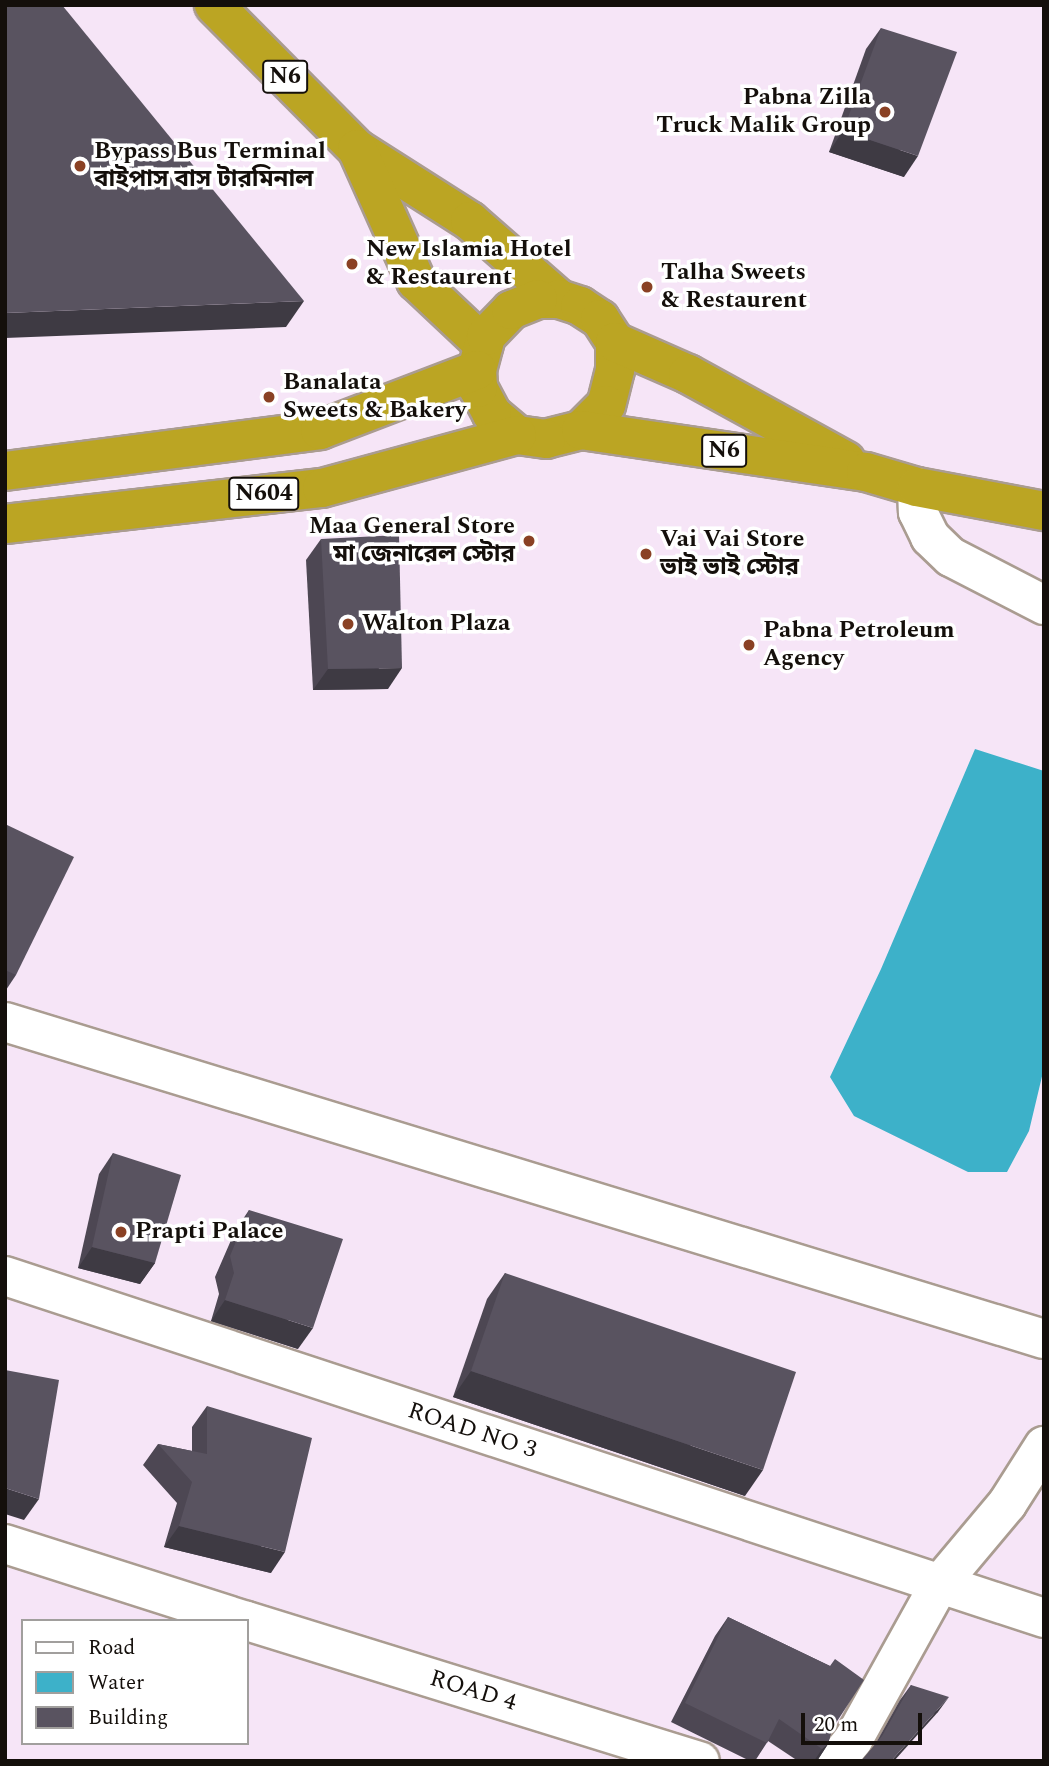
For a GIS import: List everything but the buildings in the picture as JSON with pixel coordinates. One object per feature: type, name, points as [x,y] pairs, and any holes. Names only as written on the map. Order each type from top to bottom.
[{"type":"highway","name":"N6","points":[[214,5],[357,149]]},
{"type":"highway","points":[[357,149],[470,221],[559,299]]},
{"type":"highway","points":[[357,149],[416,281],[480,357]]},
{"type":"highway","points":[[517,435],[492,414],[478,388],[480,357],[486,336],[511,310],[538,299],[559,299],[580,306],[600,319],[615,342],[688,374],[866,472]]},
{"type":"highway","name":"N604","points":[[5,524],[322,488],[517,435],[547,439],[581,429],[606,405],[615,370],[615,342]]},
{"type":"highway","name":"N604","points":[[5,471],[320,430],[480,357]]},
{"type":"highway","name":"N6","points":[[581,429],[866,472],[917,486],[1044,511]]},
{"type":"highway","points":[[320,430],[322,488]]},
{"type":"street","points":[[917,486],[918,512],[930,537],[951,557],[1044,605]]},
{"type":"street","points":[[5,1022],[1044,1339]]},
{"type":"street","name":"ROAD NO 3","points":[[5,1276],[939,1586],[1044,1618]]},
{"type":"street","points":[[836,1761],[853,1740],[939,1586],[1007,1504],[1044,1446]]},
{"type":"street","name":"ROAD 4","points":[[5,1544],[240,1619]]},
{"type":"street","name":"ROAD 4","points":[[248,1622],[700,1761]]},
{"type":"shaded area","points":[[5,5],[1044,5],[1044,1761],[5,1761]]},
{"type":"water","points":[[975,749],[1044,771],[1044,1068],[1029,1131],[1007,1172],[968,1172],[854,1116],[830,1077],[881,969]]},
{"type":"place","name":"Pabna Zilla Truck Malik Group","points":[[885,112]]},
{"type":"place","name":"Bypass Bus Terminal বাইপাস বাস টারমিনাল","points":[[80,166]]},
{"type":"place","name":"New Islamia Hotel & Restaurent","points":[[352,264]]},
{"type":"place","name":"Talha Sweets & Restaurent","points":[[647,287]]},
{"type":"place","name":"Banalata Sweets & Bakery","points":[[269,397]]},
{"type":"place","name":"Maa General Store মা জেনারেল স্টোর","points":[[529,541]]},
{"type":"place","name":"Vai Vai Store ভাই ভাই স্টোর","points":[[646,554]]},
{"type":"place","name":"Walton Plaza","points":[[348,624]]},
{"type":"place","name":"Pabna Petroleum Agency","points":[[749,645]]},
{"type":"place","name":"Prapti Palace","points":[[121,1232]]}]
